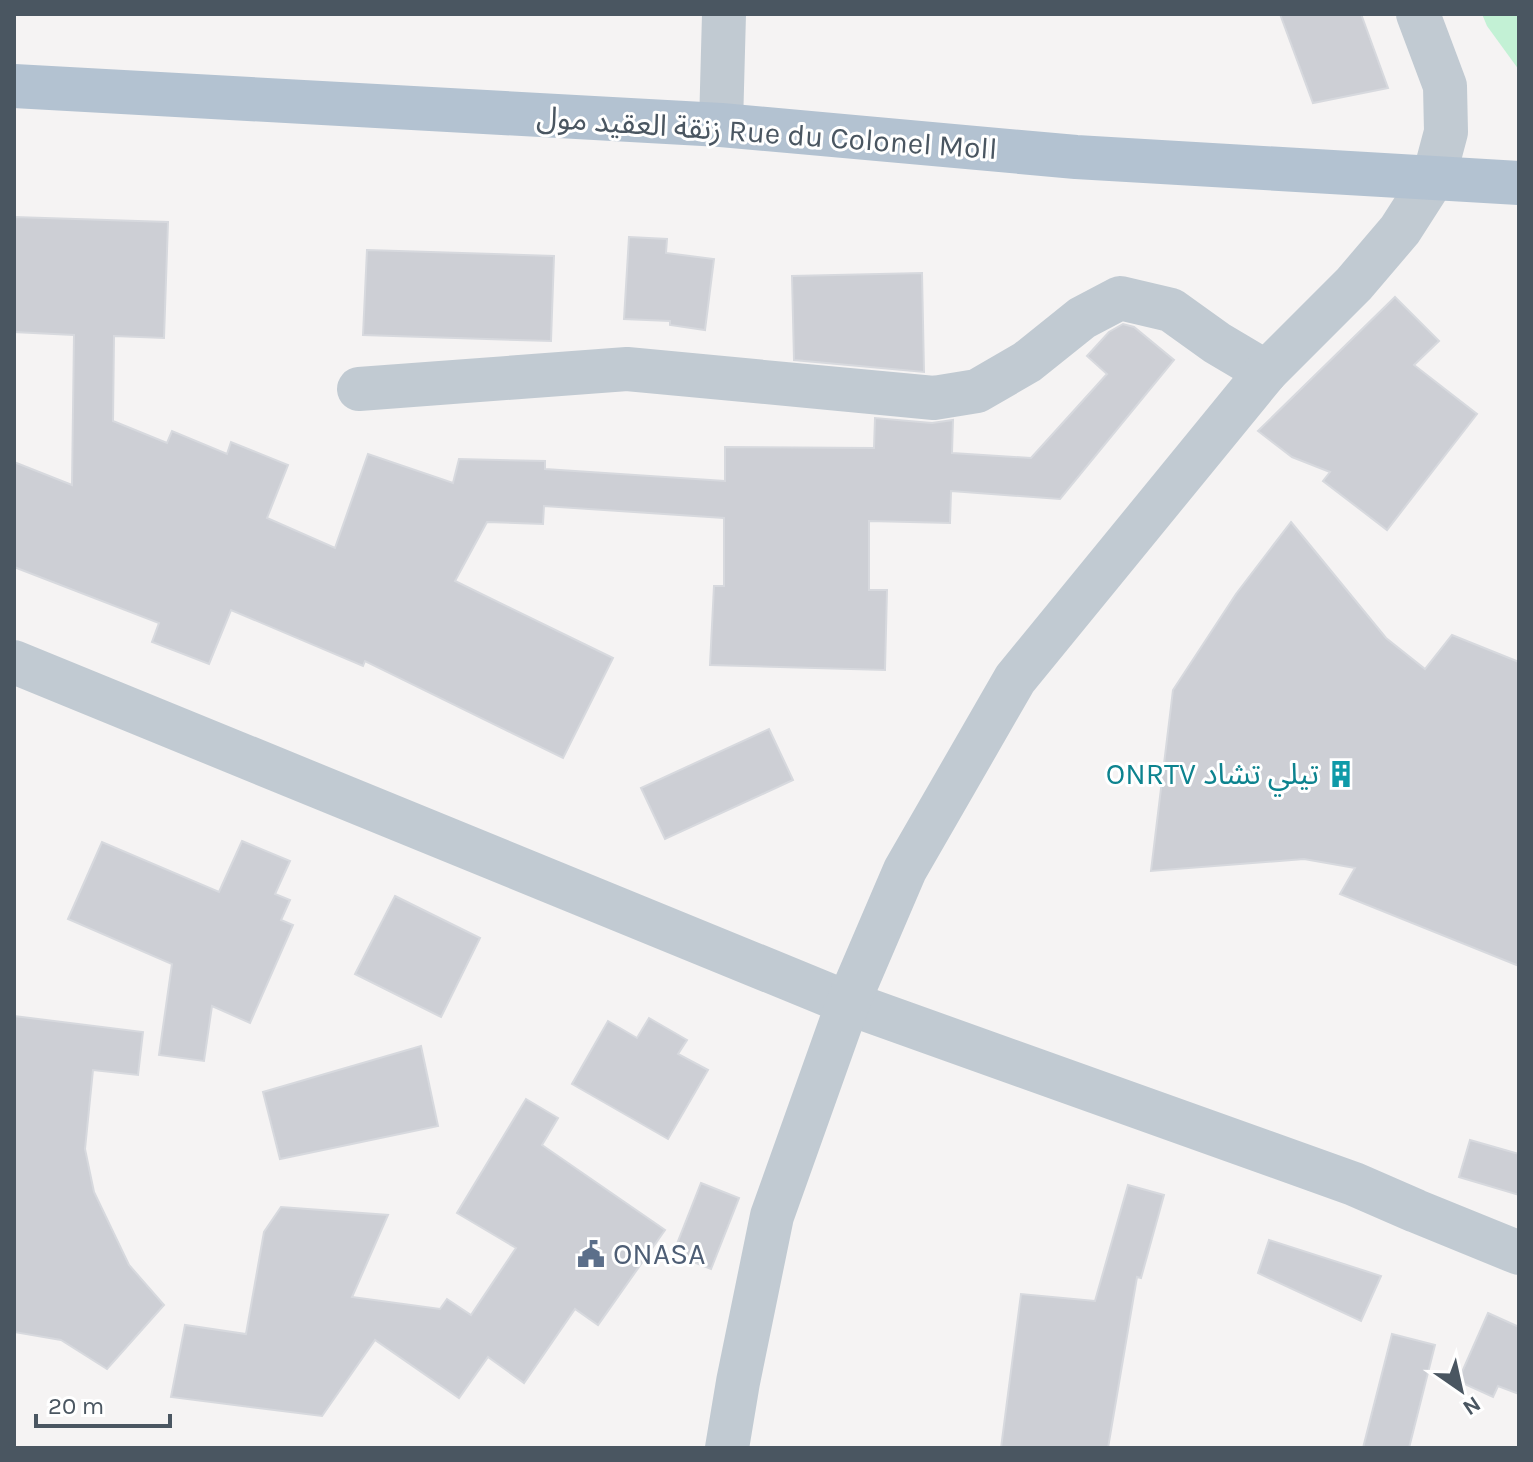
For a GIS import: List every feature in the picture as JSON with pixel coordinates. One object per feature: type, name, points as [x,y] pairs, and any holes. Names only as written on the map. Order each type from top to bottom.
[{"type":"main road","name":"زنقة العقيد مول Rue du Colonel Moll","points":[[14,86],[721,125],[1076,157],[1519,183]]},
{"type":"street","points":[[721,125],[724,14]]},
{"type":"street","points":[[727,1448],[772,1216],[848,1003],[905,870],[1015,679],[1266,372],[1354,284],[1400,230],[1434,177],[1446,132],[1445,86],[1418,14]]},
{"type":"street","points":[[359,389],[627,369],[934,398],[977,391],[1027,362],[1082,318],[1120,298],[1171,310],[1217,343],[1266,372]]},
{"type":"street","points":[[14,662],[848,1003],[1354,1184],[1519,1253]]},
{"type":"green space","points":[[1482,14],[1519,14],[1519,70],[1487,26]]},
{"type":"building","points":[[1280,14],[1361,14],[1388,88],[1313,103]]},
{"type":"building","points":[[14,217],[168,222],[164,338],[114,336],[113,421],[167,443],[172,431],[227,454],[231,442],[288,465],[267,518],[335,548],[368,454],[453,483],[459,459],[545,461],[545,469],[725,481],[725,447],[874,448],[875,418],[932,423],[953,420],[952,453],[1031,458],[1107,374],[1087,356],[1109,332],[1123,324],[1134,327],[1174,360],[1060,499],[951,491],[950,523],[869,521],[869,590],[887,590],[885,670],[710,665],[714,586],[724,586],[724,518],[544,506],[543,524],[487,522],[455,581],[613,658],[563,758],[365,661],[363,666],[231,610],[209,664],[152,642],[159,623],[14,567],[14,462],[72,485],[74,335],[14,332]]},
{"type":"building","points":[[629,237],[667,239],[666,253],[714,259],[705,330],[670,325],[670,321],[624,319]]},
{"type":"building","points":[[367,250],[554,256],[551,341],[363,335]]},
{"type":"building","points":[[922,273],[924,372],[794,360],[792,276]]},
{"type":"building","points":[[1395,297],[1439,341],[1414,365],[1477,414],[1387,530],[1323,481],[1330,472],[1292,457],[1258,431]]},
{"type":"building","name":"ONRTV تيلي تشاد","points":[[1291,522],[1386,638],[1425,669],[1452,635],[1519,662],[1519,966],[1340,894],[1355,868],[1304,859],[1151,871],[1173,690],[1236,594]]},
{"type":"building","points":[[769,729],[793,780],[665,839],[641,788]]},
{"type":"building","points":[[242,841],[290,861],[275,894],[290,900],[281,920],[293,925],[250,1023],[212,1006],[204,1061],[159,1055],[172,964],[68,919],[102,842],[219,892]]},
{"type":"building","points":[[395,896],[480,938],[441,1017],[355,974]]},
{"type":"building","points":[[14,1016],[143,1032],[138,1075],[93,1070],[85,1149],[94,1192],[129,1265],[164,1305],[107,1369],[61,1340],[14,1332]]},
{"type":"building","points":[[649,1018],[687,1040],[678,1054],[708,1070],[668,1139],[572,1084],[608,1021],[637,1038]]},
{"type":"building","points":[[421,1046],[438,1126],[280,1159],[263,1092]]},
{"type":"building","points":[[526,1099],[558,1118],[542,1145],[665,1230],[598,1325],[575,1309],[524,1383],[488,1357],[459,1398],[375,1340],[322,1416],[171,1397],[185,1325],[246,1334],[264,1232],[281,1207],[388,1215],[352,1297],[440,1309],[447,1299],[471,1315],[516,1248],[457,1213]]},
{"type":"building","points":[[1470,1140],[1519,1154],[1519,1195],[1459,1177]]},
{"type":"building","points":[[701,1183],[739,1198],[711,1269],[673,1254]]},
{"type":"building","points":[[1128,1185],[1164,1195],[1141,1278],[1137,1277],[1108,1448],[1001,1448],[1021,1294],[1095,1301]]},
{"type":"building","points":[[1269,1240],[1381,1276],[1361,1321],[1258,1273]]},
{"type":"building","points":[[1488,1313],[1519,1327],[1519,1394],[1498,1386],[1493,1397],[1458,1381]]},
{"type":"building","points":[[1392,1334],[1435,1345],[1409,1448],[1363,1448]]},
{"type":"place","name":"ONRTV تيلي تشاد","points":[[1341,774]]},
{"type":"place","name":"ONASA","points":[[591,1254]]}]
